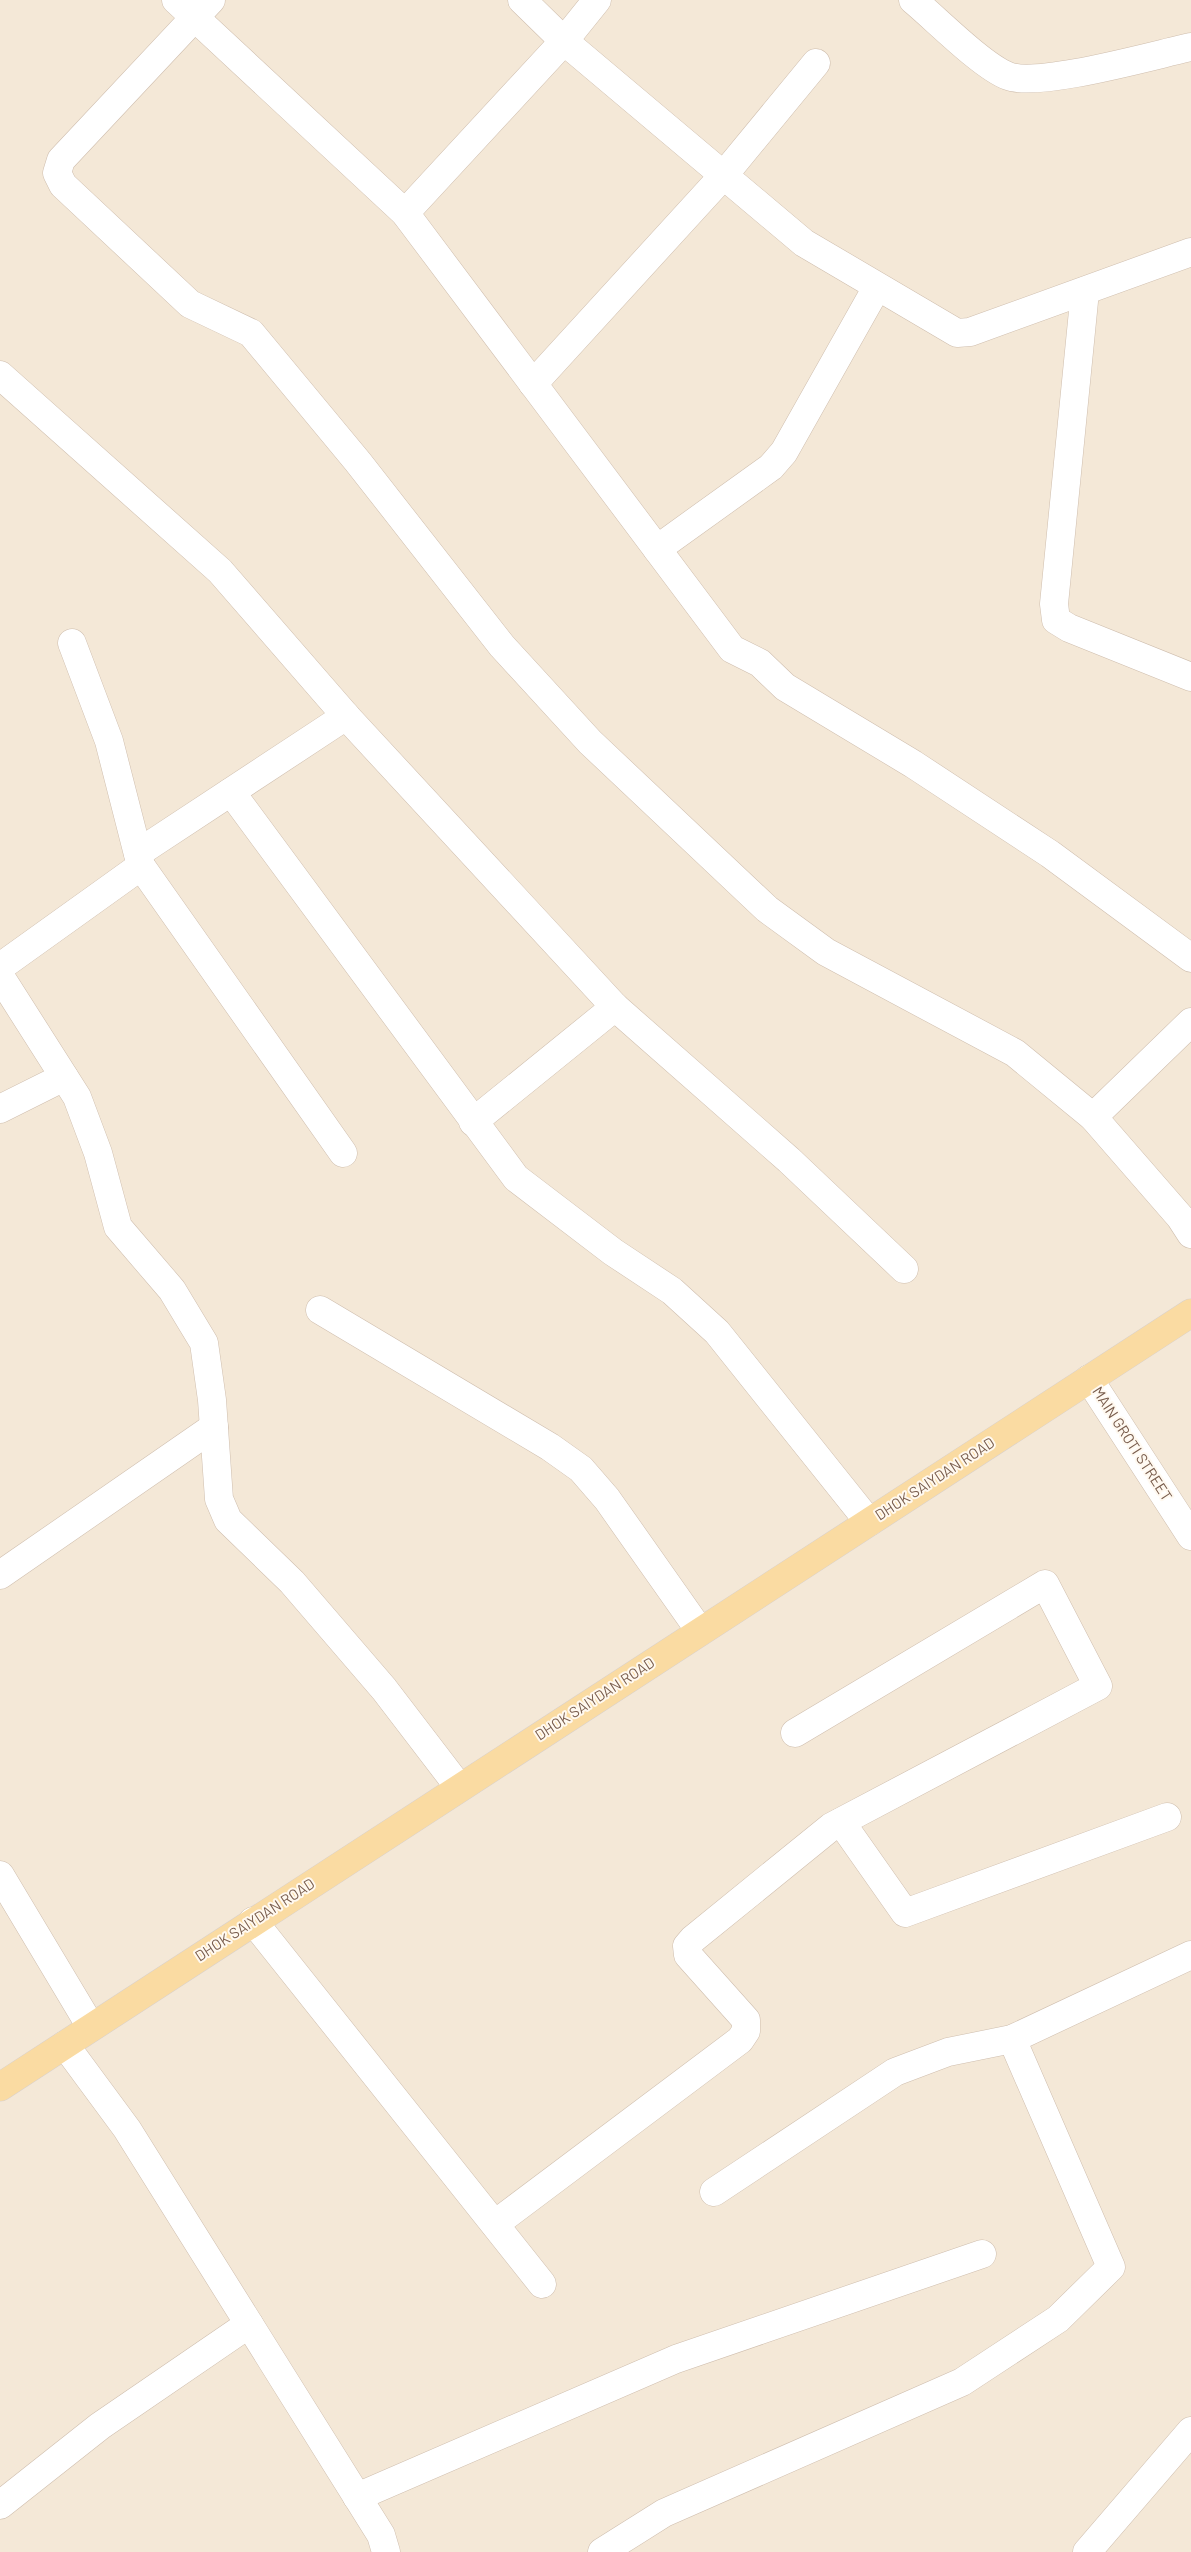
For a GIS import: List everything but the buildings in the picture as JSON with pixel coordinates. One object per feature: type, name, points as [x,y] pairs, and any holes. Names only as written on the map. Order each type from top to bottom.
[{"type":"main road","name":"DHOK SAIYDAN ROAD","points":[[0,2087],[1191,1313]]},
{"type":"street","points":[[522,0],[564,41],[804,243],[957,334],[970,332],[1191,252]]},
{"type":"street","points":[[405,213],[564,41],[597,0]]},
{"type":"street","points":[[913,0],[986,62],[1008,77],[1040,80],[1191,47]]},
{"type":"street","points":[[1191,958],[1050,854],[913,764],[785,687],[760,663],[732,649],[405,213],[194,6],[61,160],[58,173],[63,185],[190,304],[251,333],[358,462],[502,646],[590,742],[767,909],[826,952],[1015,1053],[1093,1117],[1180,1217],[1191,1234]]},
{"type":"street","points":[[533,384],[723,176],[816,63]]},
{"type":"street","points":[[658,550],[771,467],[784,452],[877,287]]},
{"type":"street","points":[[1085,291],[1054,604],[1056,620],[1069,628],[1191,678]]},
{"type":"street","points":[[0,375],[220,571],[346,716],[615,1007],[790,1160],[904,1269]]},
{"type":"street","points":[[72,643],[109,742],[139,860],[343,1153]]},
{"type":"street","points":[[0,967],[231,792],[346,716]]},
{"type":"street","points":[[231,792],[516,1178],[614,1252],[672,1291],[717,1332],[868,1522]]},
{"type":"street","points":[[0,976],[77,1098],[98,1153],[118,1227],[172,1290],[204,1343],[214,1427],[219,1499],[228,1520],[292,1582],[384,1689],[459,1787]]},
{"type":"street","points":[[473,1122],[615,1007]]},
{"type":"street","points":[[1093,1117],[1191,1022]]},
{"type":"street","points":[[0,1109],[64,1077]]},
{"type":"street","points":[[320,1310],[550,1447],[581,1469],[607,1499],[700,1631]]},
{"type":"street","name":"MAIN GROTI STREET","points":[[1089,1378],[1191,1536]]},
{"type":"street","points":[[0,1575],[214,1427]]},
{"type":"street","points":[[495,2224],[740,2040],[746,2030],[746,2020],[688,1955],[687,1946],[831,1827],[1098,1686],[1045,1584],[795,1733]]},
{"type":"street","points":[[841,1822],[905,1913],[1167,1817]]},
{"type":"street","points":[[0,1875],[91,2027]]},
{"type":"street","points":[[253,1921],[542,2284]]},
{"type":"street","points":[[714,2192],[895,2072],[948,2052],[1012,2039],[1191,1955]]},
{"type":"street","points":[[602,2552],[664,2513],[962,2382],[1058,2320],[1111,2266],[1012,2039]]},
{"type":"street","points":[[65,2045],[127,2129],[358,2497],[381,2535],[386,2552]]},
{"type":"street","points":[[358,2497],[676,2359],[982,2254]]},
{"type":"street","points":[[0,2505],[100,2426],[249,2324]]},
{"type":"street","points":[[1087,2552],[1191,2431]]},
{"type":"shaded area","points":[[0,0],[1191,0],[1191,2552],[0,2552]]}]
